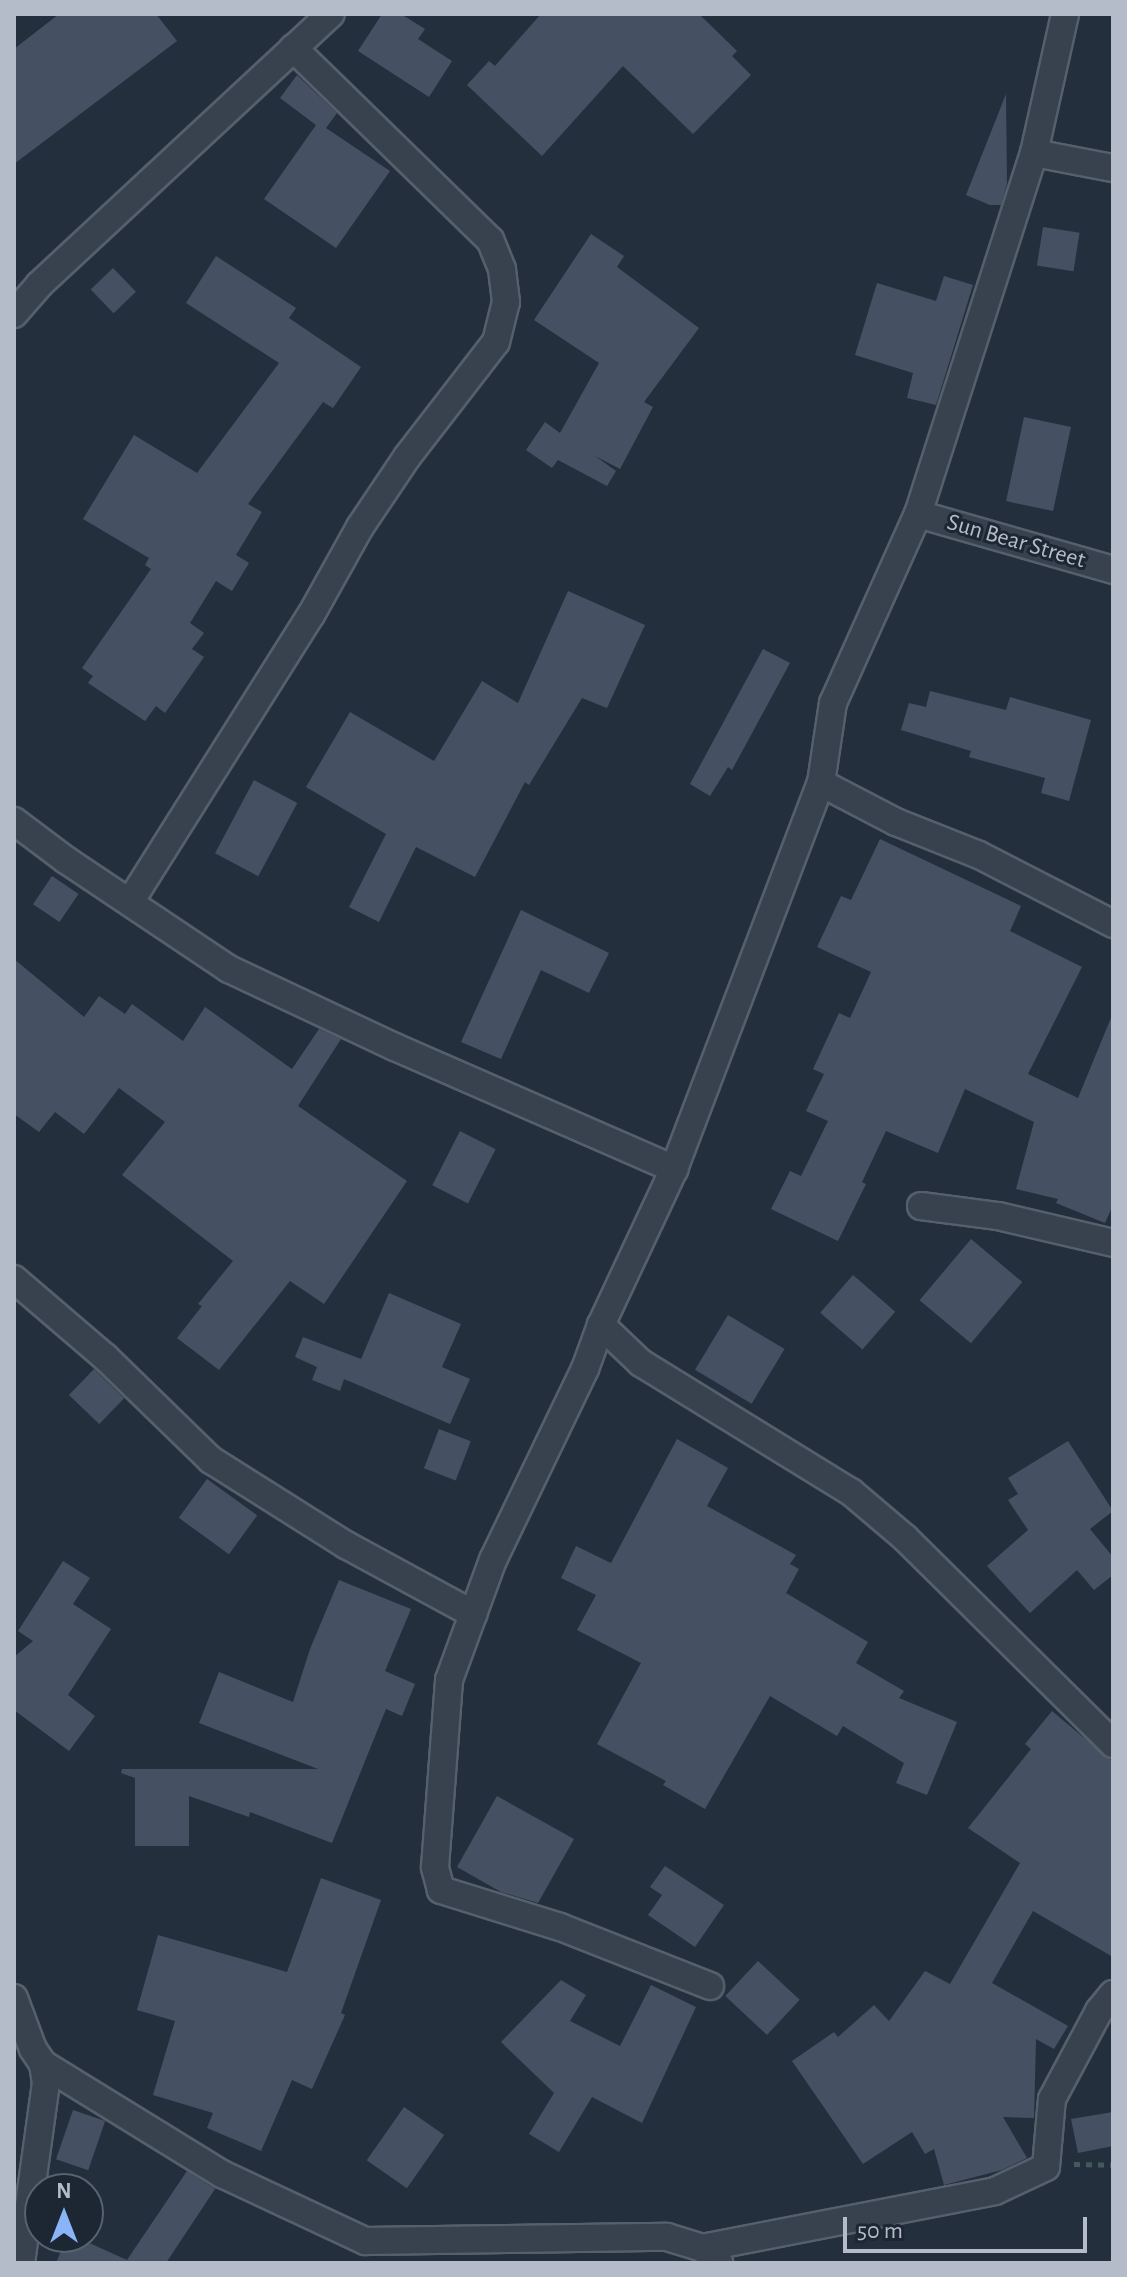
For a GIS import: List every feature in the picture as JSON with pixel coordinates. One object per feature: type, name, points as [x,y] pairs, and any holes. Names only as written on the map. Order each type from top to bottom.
[{"type":"street","points":[[14,314],[39,285],[331,14]]},
{"type":"street","points":[[710,1986],[560,1927],[441,1890],[435,1867],[449,1680],[493,1560],[585,1369],[601,1325],[674,1169],[821,783],[833,703],[918,514],[1034,153],[1065,14]]},
{"type":"street","points":[[130,902],[311,615],[360,527],[407,457],[496,342],[506,302],[502,269],[490,240],[293,48]]},
{"type":"street","points":[[1034,153],[1113,168]]},
{"type":"street","name":"Sun Bear Street","points":[[918,514],[1113,570]]},
{"type":"street","points":[[821,783],[896,822],[979,855],[1113,924]]},
{"type":"street","points":[[14,821],[229,969],[395,1047],[674,1169]]},
{"type":"street","points":[[921,1206],[998,1216],[1113,1243]]},
{"type":"street","points":[[14,1279],[105,1357],[211,1460],[346,1545],[473,1614]]},
{"type":"street","points":[[601,1325],[641,1363],[851,1492],[905,1538],[1113,1744]]},
{"type":"street","points":[[43,2064],[222,2174],[365,2241],[667,2237],[711,2255],[995,2191],[1046,2167],[1052,2099],[1099,2011],[1113,1994]]},
{"type":"street","points":[[14,1998],[33,2049],[43,2064],[46,2083],[21,2263]]},
{"type":"path","points":[[1046,2167],[1083,2163],[1113,2165]]},
{"type":"building","points":[[59,14],[156,14],[177,41],[14,164],[14,49]]},
{"type":"building","points":[[382,14],[401,14],[425,29],[418,39],[452,61],[429,97],[358,51]]},
{"type":"building","points":[[541,14],[699,14],[737,51],[732,56],[751,75],[693,134],[623,66],[542,156],[467,85],[489,61],[495,66]]},
{"type":"building","points":[[297,75],[337,113],[326,128],[390,171],[336,248],[264,199],[316,125],[280,98]]},
{"type":"building","points":[[1006,94],[1007,184],[1001,205],[990,205],[966,195]]},
{"type":"building","points":[[1043,227],[1080,233],[1073,271],[1037,266]]},
{"type":"building","points":[[591,234],[624,256],[617,267],[699,328],[644,402],[653,407],[620,469],[595,456],[616,471],[607,486],[558,460],[552,468],[526,450],[545,422],[560,433],[599,363],[534,320]]},
{"type":"building","points":[[216,256],[296,308],[289,318],[361,367],[333,408],[323,402],[248,504],[262,512],[236,555],[249,563],[232,591],[216,581],[190,623],[204,633],[192,649],[204,657],[165,713],[156,706],[145,721],[88,683],[93,676],[82,668],[151,569],[145,565],[149,558],[83,519],[134,435],[197,473],[279,363],[186,303]]},
{"type":"building","points":[[113,268],[136,292],[114,313],[91,290]]},
{"type":"building","points":[[944,276],[973,285],[936,405],[907,398],[913,373],[855,355],[877,283],[936,301]]},
{"type":"building","points":[[1024,417],[1071,427],[1053,511],[1006,501]]},
{"type":"building","points":[[568,591],[645,625],[607,708],[582,698],[529,785],[525,782],[475,877],[416,847],[379,922],[349,907],[386,834],[306,787],[350,712],[434,761],[482,681],[518,703]]},
{"type":"building","points":[[763,649],[790,663],[732,770],[728,767],[710,796],[690,784]]},
{"type":"building","points":[[930,691],[1006,710],[1010,697],[1091,720],[1069,801],[1041,793],[1045,778],[969,757],[971,751],[901,730],[909,703],[926,707]]},
{"type":"building","points":[[254,780],[297,803],[258,876],[215,853]]},
{"type":"building","points":[[880,839],[1021,906],[1010,931],[1082,967],[1028,1074],[1078,1098],[1113,1013],[1113,1205],[1105,1223],[1056,1203],[1058,1199],[1016,1189],[1034,1122],[965,1089],[938,1153],[886,1131],[862,1182],[866,1184],[838,1241],[771,1209],[790,1171],[801,1176],[828,1121],[806,1111],[824,1074],[813,1069],[839,1013],[850,1018],[871,972],[817,947],[841,896],[851,900]]},
{"type":"building","points":[[52,876],[79,894],[60,922],[33,904]]},
{"type":"building","points":[[521,910],[609,953],[589,993],[541,970],[501,1059],[461,1042]]},
{"type":"building","points":[[14,959],[84,1017],[99,996],[125,1014],[132,1004],[183,1041],[205,1007],[292,1069],[319,1029],[341,1039],[298,1106],[407,1181],[324,1304],[290,1281],[219,1370],[177,1338],[202,1306],[198,1304],[233,1261],[122,1175],[165,1122],[119,1088],[84,1134],[55,1112],[39,1132],[14,1114]]},
{"type":"building","points":[[460,1131],[496,1149],[468,1204],[432,1185]]},
{"type":"building","points":[[971,1239],[1022,1282],[971,1343],[920,1300]]},
{"type":"building","points":[[853,1275],[895,1312],[862,1349],[820,1313]]},
{"type":"building","points":[[389,1293],[461,1324],[442,1367],[470,1379],[450,1424],[344,1379],[340,1391],[312,1380],[317,1367],[295,1357],[303,1337],[361,1359]]},
{"type":"building","points":[[728,1315],[785,1349],[752,1404],[695,1370]]},
{"type":"building","points":[[94,1369],[124,1398],[99,1424],[69,1395]]},
{"type":"building","points":[[439,1429],[471,1441],[456,1480],[424,1468]]},
{"type":"building","points":[[677,1439],[728,1468],[707,1506],[796,1555],[790,1564],[799,1569],[786,1593],[868,1642],[856,1663],[904,1691],[899,1698],[957,1722],[927,1795],[896,1783],[904,1763],[843,1726],[837,1736],[770,1696],[705,1809],[663,1785],[666,1781],[597,1744],[641,1663],[577,1630],[596,1595],[561,1578],[576,1546],[611,1563]]},
{"type":"building","points":[[1068,1441],[1113,1511],[1090,1529],[1113,1557],[1113,1575],[1094,1590],[1077,1570],[1030,1613],[987,1566],[1028,1530],[1008,1500],[1018,1494],[1008,1478]]},
{"type":"building","points":[[207,1479],[257,1515],[229,1554],[179,1518]]},
{"type":"building","points":[[63,1561],[90,1578],[73,1604],[111,1629],[68,1695],[95,1716],[69,1751],[14,1710],[14,1657],[33,1641],[18,1631]]},
{"type":"building","points":[[339,1580],[411,1609],[385,1671],[415,1684],[402,1716],[386,1709],[332,1843],[250,1812],[249,1817],[189,1796],[189,1846],[135,1846],[135,1778],[121,1773],[122,1769],[318,1769],[199,1723],[219,1672],[293,1702],[310,1649]]},
{"type":"building","points":[[1052,1711],[1113,1762],[1113,1957],[1033,1911],[992,1983],[1068,2026],[1054,2049],[1036,2039],[1034,2118],[1003,2117],[1027,2158],[1002,2170],[944,2185],[934,2149],[925,2154],[912,2132],[863,2164],[792,2061],[834,2032],[838,2037],[874,2005],[889,2021],[925,1971],[950,1984],[1020,1863],[968,1828],[1031,1749],[1025,1744]]},
{"type":"building","points":[[497,1796],[574,1839],[538,1903],[501,1892],[457,1867]]},
{"type":"building","points":[[665,1866],[724,1905],[695,1947],[648,1915],[662,1895],[650,1887]]},
{"type":"building","points":[[321,1878],[381,1900],[341,2013],[345,2015],[312,2089],[292,2080],[261,2151],[207,2128],[213,2113],[153,2095],[175,2021],[137,2010],[158,1935],[287,1972]]},
{"type":"building","points":[[758,1961],[800,2000],[767,2035],[725,1996]]},
{"type":"building","points":[[561,1980],[586,1995],[570,2021],[620,2046],[651,1985],[696,2007],[642,2123],[592,2097],[559,2152],[529,2134],[554,2093],[501,2042]]},
{"type":"building","points":[[404,2107],[444,2135],[407,2188],[367,2160]]},
{"type":"building","points":[[73,2110],[105,2121],[88,2170],[56,2159]]},
{"type":"building","points":[[1113,2112],[1113,2146],[1078,2153],[1071,2119]]},
{"type":"building","points":[[187,2171],[215,2189],[166,2263],[56,2263],[60,2253],[104,2253],[104,2250],[127,2260]]}]
